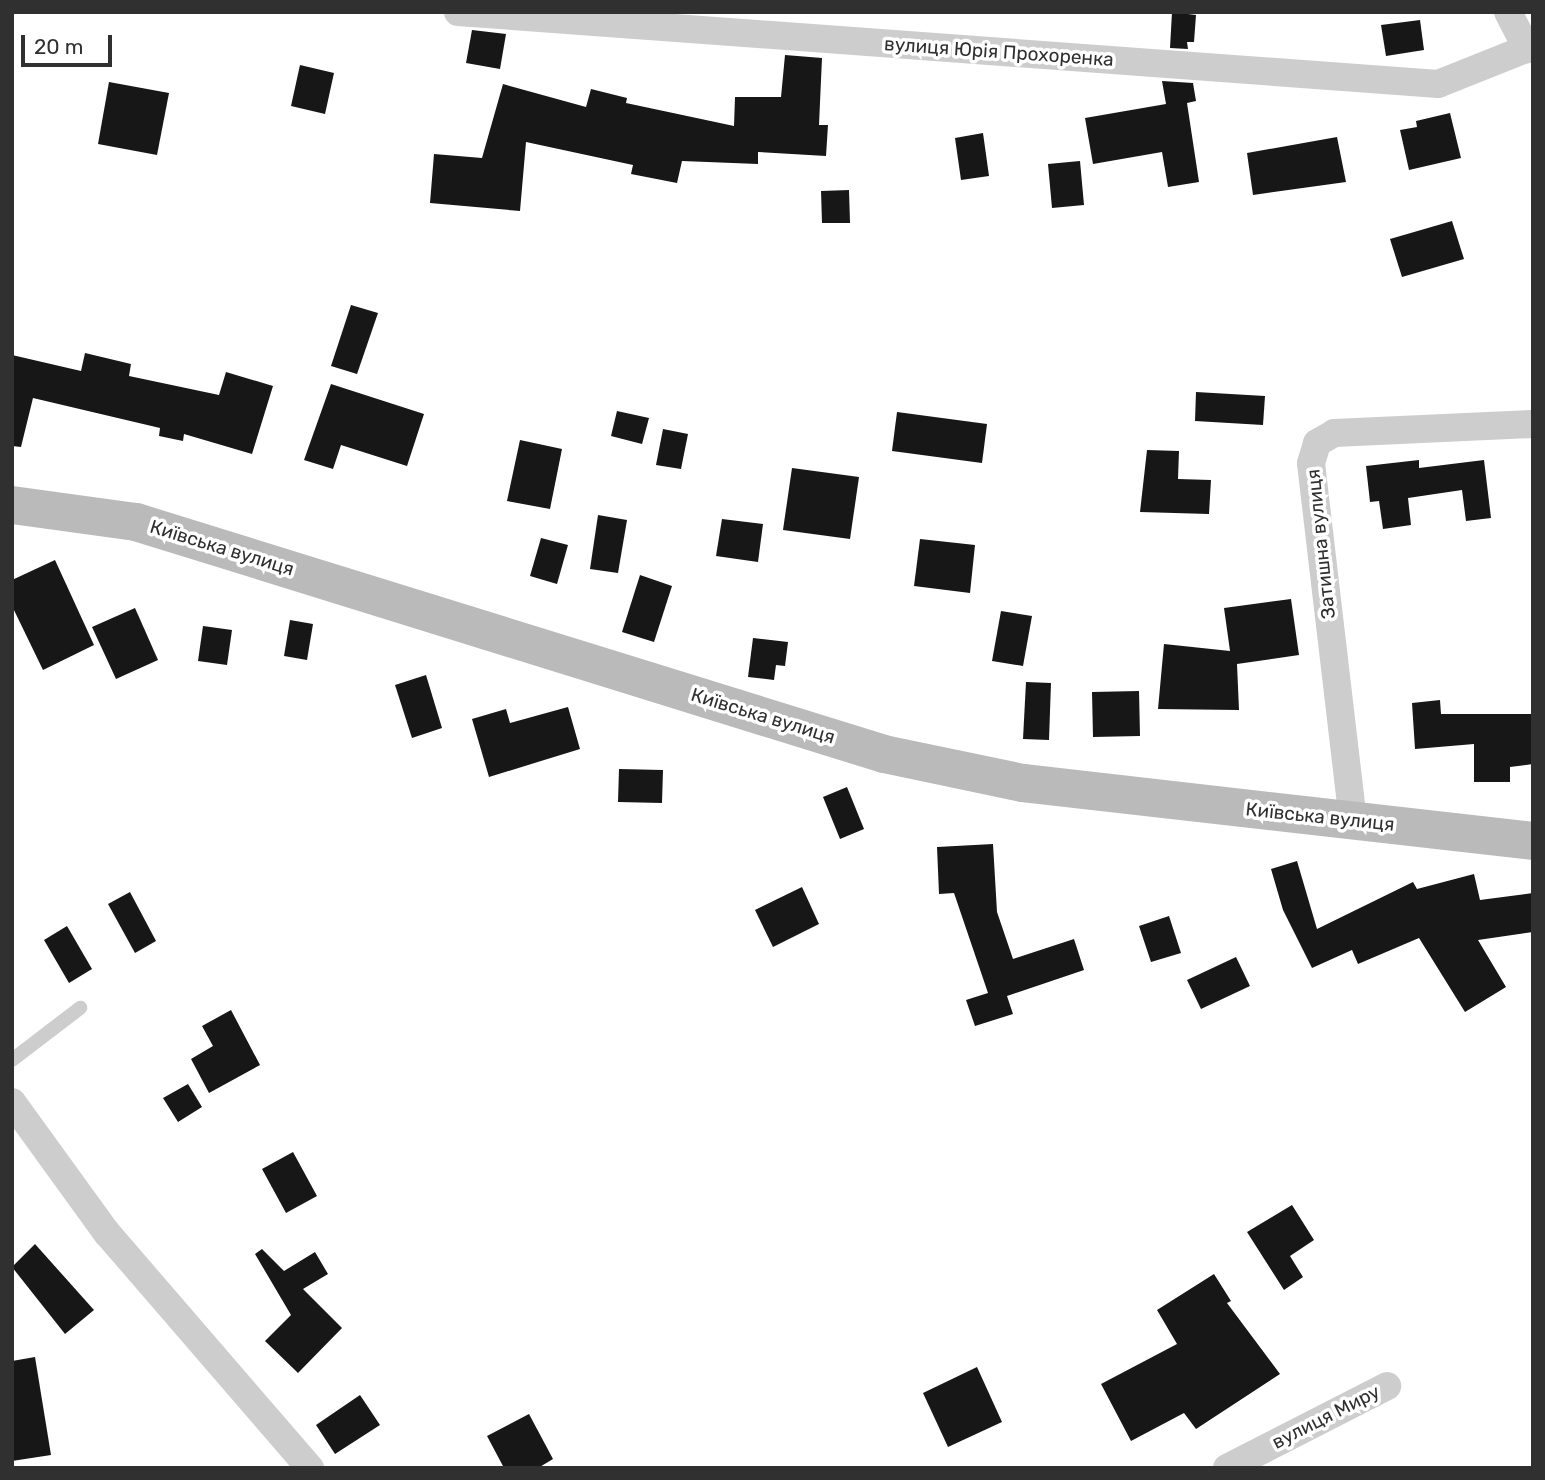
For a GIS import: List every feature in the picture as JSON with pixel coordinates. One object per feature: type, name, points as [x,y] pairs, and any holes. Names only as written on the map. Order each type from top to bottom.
[{"type":"street","name":"вулиця Юрія Прохоренка","points":[[458,12],[1438,84],[1530,48]]},
{"type":"street","points":[[1508,12],[1530,48]]},
{"type":"street","name":"Затишна вулиця","points":[[1353,821],[1311,463],[1317,443],[1335,433],[1533,424]]},
{"type":"street","name":"Київська вулиця","points":[[12,505],[136,522],[884,754],[1023,783],[1533,841]]},
{"type":"street","points":[[12,1102],[107,1233],[310,1468]]},
{"type":"street","name":"вулиця Миру","points":[[1227,1468],[1387,1385]]},
{"type":"lane","points":[[12,1060],[80,1008]]},
{"type":"building","points":[[1172,12],[1196,15],[1194,42],[1187,42],[1188,49],[1170,48]]},
{"type":"building","points":[[1420,20],[1424,50],[1386,56],[1381,25]]},
{"type":"building","points":[[472,30],[506,34],[500,69],[466,63]]},
{"type":"building","points":[[785,55],[822,58],[819,125],[828,125],[826,156],[758,152],[758,164],[682,161],[677,183],[631,174],[633,165],[526,142],[520,211],[430,203],[434,154],[482,158],[503,84],[586,107],[591,89],[627,98],[626,103],[734,126],[735,97],[781,97]]},
{"type":"building","points":[[300,65],[334,73],[325,114],[291,106]]},
{"type":"building","points":[[1162,81],[1193,83],[1196,101],[1187,103],[1199,182],[1168,187],[1162,152],[1093,164],[1085,118],[1166,104]]},
{"type":"building","points":[[109,82],[169,93],[157,155],[98,144]]},
{"type":"building","points":[[1450,113],[1461,158],[1409,170],[1400,130],[1417,127],[1416,121]]},
{"type":"building","points":[[983,133],[989,176],[961,180],[955,138]]},
{"type":"building","points":[[1337,137],[1346,182],[1253,195],[1247,153]]},
{"type":"building","points":[[1080,161],[1084,205],[1052,208],[1048,164]]},
{"type":"building","points":[[849,190],[850,223],[822,223],[821,191]]},
{"type":"building","points":[[1452,221],[1464,259],[1402,277],[1390,239]]},
{"type":"building","points":[[351,305],[378,313],[357,374],[331,366]]},
{"type":"building","points":[[85,353],[131,364],[129,376],[219,395],[226,372],[273,386],[252,454],[184,434],[183,441],[159,436],[160,428],[33,398],[21,447],[12,446],[12,355],[81,371]]},
{"type":"building","points":[[331,384],[424,414],[407,466],[341,445],[333,469],[304,460]]},
{"type":"building","points":[[1196,392],[1265,396],[1263,425],[1195,421]]},
{"type":"building","points":[[617,411],[649,418],[642,444],[611,436]]},
{"type":"building","points":[[897,412],[987,424],[982,463],[892,451]]},
{"type":"building","points":[[663,429],[688,434],[681,469],[656,465]]},
{"type":"building","points":[[520,440],[562,449],[550,509],[507,501]]},
{"type":"building","points":[[1147,450],[1179,451],[1178,479],[1211,480],[1209,514],[1140,512]]},
{"type":"building","points":[[1419,460],[1419,468],[1484,460],[1491,518],[1466,521],[1462,490],[1408,498],[1411,525],[1383,529],[1379,501],[1370,502],[1366,466]]},
{"type":"building","points":[[792,468],[859,477],[850,539],[783,530]]},
{"type":"building","points":[[598,515],[627,520],[618,573],[590,569]]},
{"type":"building","points":[[722,519],[763,524],[758,562],[716,556]]},
{"type":"building","points":[[541,538],[568,545],[557,584],[530,576]]},
{"type":"building","points":[[920,539],[975,545],[970,593],[914,586]]},
{"type":"building","points":[[55,560],[94,645],[43,670],[12,606],[12,580]]},
{"type":"building","points":[[640,575],[672,586],[654,642],[622,632]]},
{"type":"building","points":[[1291,599],[1299,655],[1237,664],[1239,710],[1158,709],[1164,644],[1230,651],[1224,608]]},
{"type":"building","points":[[135,608],[158,660],[116,679],[92,627]]},
{"type":"building","points":[[1001,611],[1032,616],[1023,666],[992,661]]},
{"type":"building","points":[[290,620],[313,624],[307,660],[284,656]]},
{"type":"building","points":[[203,626],[232,630],[227,665],[198,661]]},
{"type":"building","points":[[753,638],[788,642],[785,666],[776,665],[774,680],[748,677]]},
{"type":"building","points":[[426,675],[442,728],[412,738],[395,685]]},
{"type":"building","points":[[1026,682],[1051,683],[1049,740],[1023,739]]},
{"type":"building","points":[[1139,691],[1140,736],[1093,737],[1092,692]]},
{"type":"building","points":[[1440,700],[1441,714],[1533,714],[1533,764],[1510,767],[1510,782],[1474,782],[1474,744],[1415,749],[1412,703]]},
{"type":"building","points":[[568,707],[580,749],[489,777],[472,719],[506,709],[510,723]]},
{"type":"building","points":[[619,769],[663,770],[662,803],[618,802]]},
{"type":"building","points":[[847,787],[864,829],[840,839],[823,797]]},
{"type":"building","points":[[993,844],[997,912],[1013,959],[1074,939],[1084,970],[1007,996],[1013,1014],[975,1026],[966,1000],[988,993],[954,893],[939,894],[937,847]]},
{"type":"building","points":[[1297,861],[1317,929],[1413,882],[1417,889],[1474,874],[1480,900],[1533,893],[1533,932],[1478,940],[1506,987],[1465,1012],[1419,938],[1358,964],[1352,950],[1312,968],[1283,910],[1271,869]]},
{"type":"building","points":[[802,887],[819,924],[773,947],[755,910]]},
{"type":"building","points":[[130,892],[156,941],[135,953],[108,904]]},
{"type":"building","points":[[1169,916],[1181,953],[1151,962],[1139,926]]},
{"type":"building","points":[[67,926],[92,969],[69,983],[44,940]]},
{"type":"building","points":[[1236,957],[1250,986],[1201,1009],[1187,980]]},
{"type":"building","points":[[231,1010],[260,1065],[209,1093],[191,1059],[213,1046],[202,1026]]},
{"type":"building","points":[[188,1084],[202,1107],[178,1122],[163,1098]]},
{"type":"building","points":[[293,1152],[317,1196],[286,1213],[262,1169]]},
{"type":"building","points":[[1292,1205],[1314,1240],[1290,1256],[1303,1277],[1284,1290],[1247,1232]]},
{"type":"building","points":[[35,1244],[94,1310],[65,1334],[12,1267]]},
{"type":"building","points":[[262,1249],[284,1271],[315,1252],[328,1274],[303,1289],[342,1328],[298,1373],[265,1341],[291,1315],[255,1254]]},
{"type":"building","points":[[1214,1274],[1231,1301],[1227,1303],[1280,1374],[1196,1429],[1184,1413],[1131,1441],[1101,1384],[1177,1344],[1157,1310]]},
{"type":"building","points":[[35,1357],[51,1455],[12,1461],[12,1361]]},
{"type":"building","points":[[977,1367],[1002,1422],[948,1447],[923,1393]]},
{"type":"building","points":[[360,1395],[380,1425],[335,1454],[316,1425]]},
{"type":"building","points":[[529,1414],[553,1459],[538,1468],[504,1468],[487,1436]]}]
